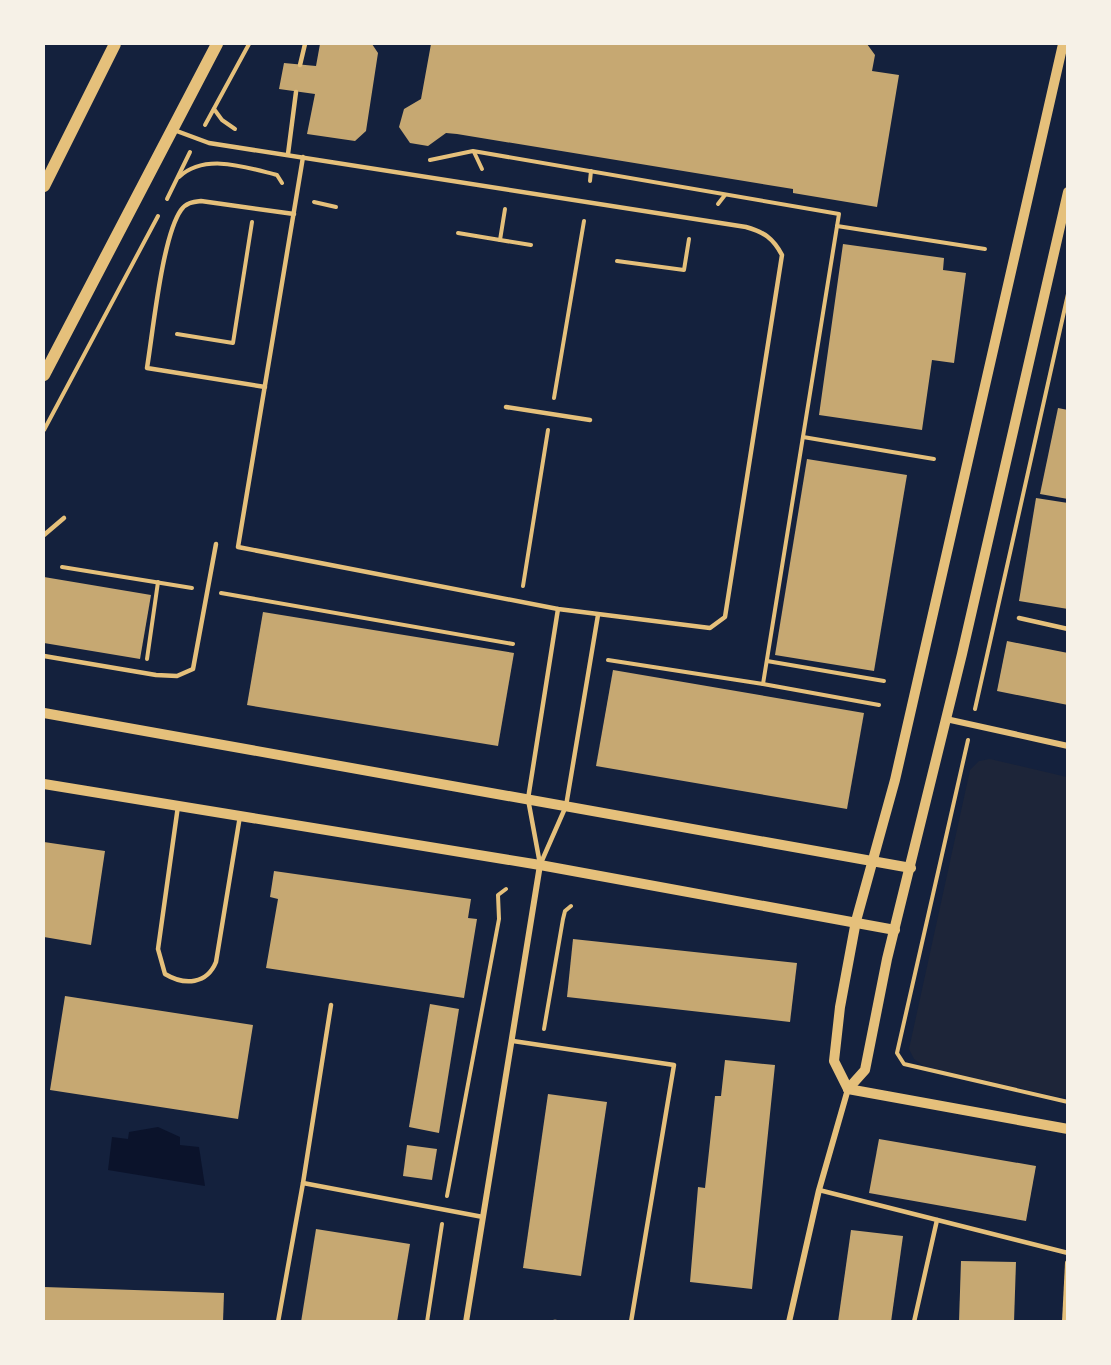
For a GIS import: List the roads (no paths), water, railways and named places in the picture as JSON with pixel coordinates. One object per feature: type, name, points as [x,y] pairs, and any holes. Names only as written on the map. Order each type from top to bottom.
[{"type":"main road","points":[[44,186],[115,44]]},
{"type":"main road","points":[[44,375],[217,44]]},
{"type":"street","points":[[848,1089],[834,1061],[840,1006],[856,921],[874,861],[947,555],[1064,49]]},
{"type":"street","points":[[789,1322],[819,1190],[848,1089],[865,1071],[895,930],[1068,192]]},
{"type":"street","points":[[44,713],[911,868]]},
{"type":"street","points":[[946,719],[1068,746]]},
{"type":"street","points":[[44,784],[540,865],[856,921],[895,930]]},
{"type":"street","points":[[466,1322],[540,865]]},
{"type":"street","points":[[848,1089],[1068,1129]]},
{"type":"street","points":[[1065,1322],[1068,1263]]},
{"type":"lane","points":[[300,65],[305,44]]},
{"type":"lane","points":[[288,154],[296,92]]},
{"type":"lane","points":[[172,129],[209,143],[288,154],[746,226],[764,232],[775,242],[782,255],[725,617],[710,628],[598,615],[238,547],[303,157]]},
{"type":"lane","points":[[265,387],[147,368],[169,237],[180,211],[188,203],[201,201],[294,214]]},
{"type":"lane","points":[[506,407],[590,420]]},
{"type":"lane","points":[[44,535],[64,518]]},
{"type":"lane","points":[[44,656],[145,674],[177,676],[193,669],[216,544]]},
{"type":"lane","points":[[540,865],[528,799],[558,609]]},
{"type":"lane","points":[[540,865],[566,806],[598,615]]},
{"type":"lane","points":[[1019,618],[1068,629]]},
{"type":"lane","points":[[178,806],[158,949],[165,974],[176,981],[200,980],[212,972],[216,962],[240,816]]},
{"type":"lane","points":[[278,1322],[303,1184],[331,1005]]},
{"type":"lane","points":[[513,1041],[674,1065],[631,1322]]},
{"type":"lane","points":[[303,1184],[483,1217]]},
{"type":"lane","points":[[819,1190],[1068,1253]]},
{"type":"lane","points":[[914,1322],[937,1220]]}]
